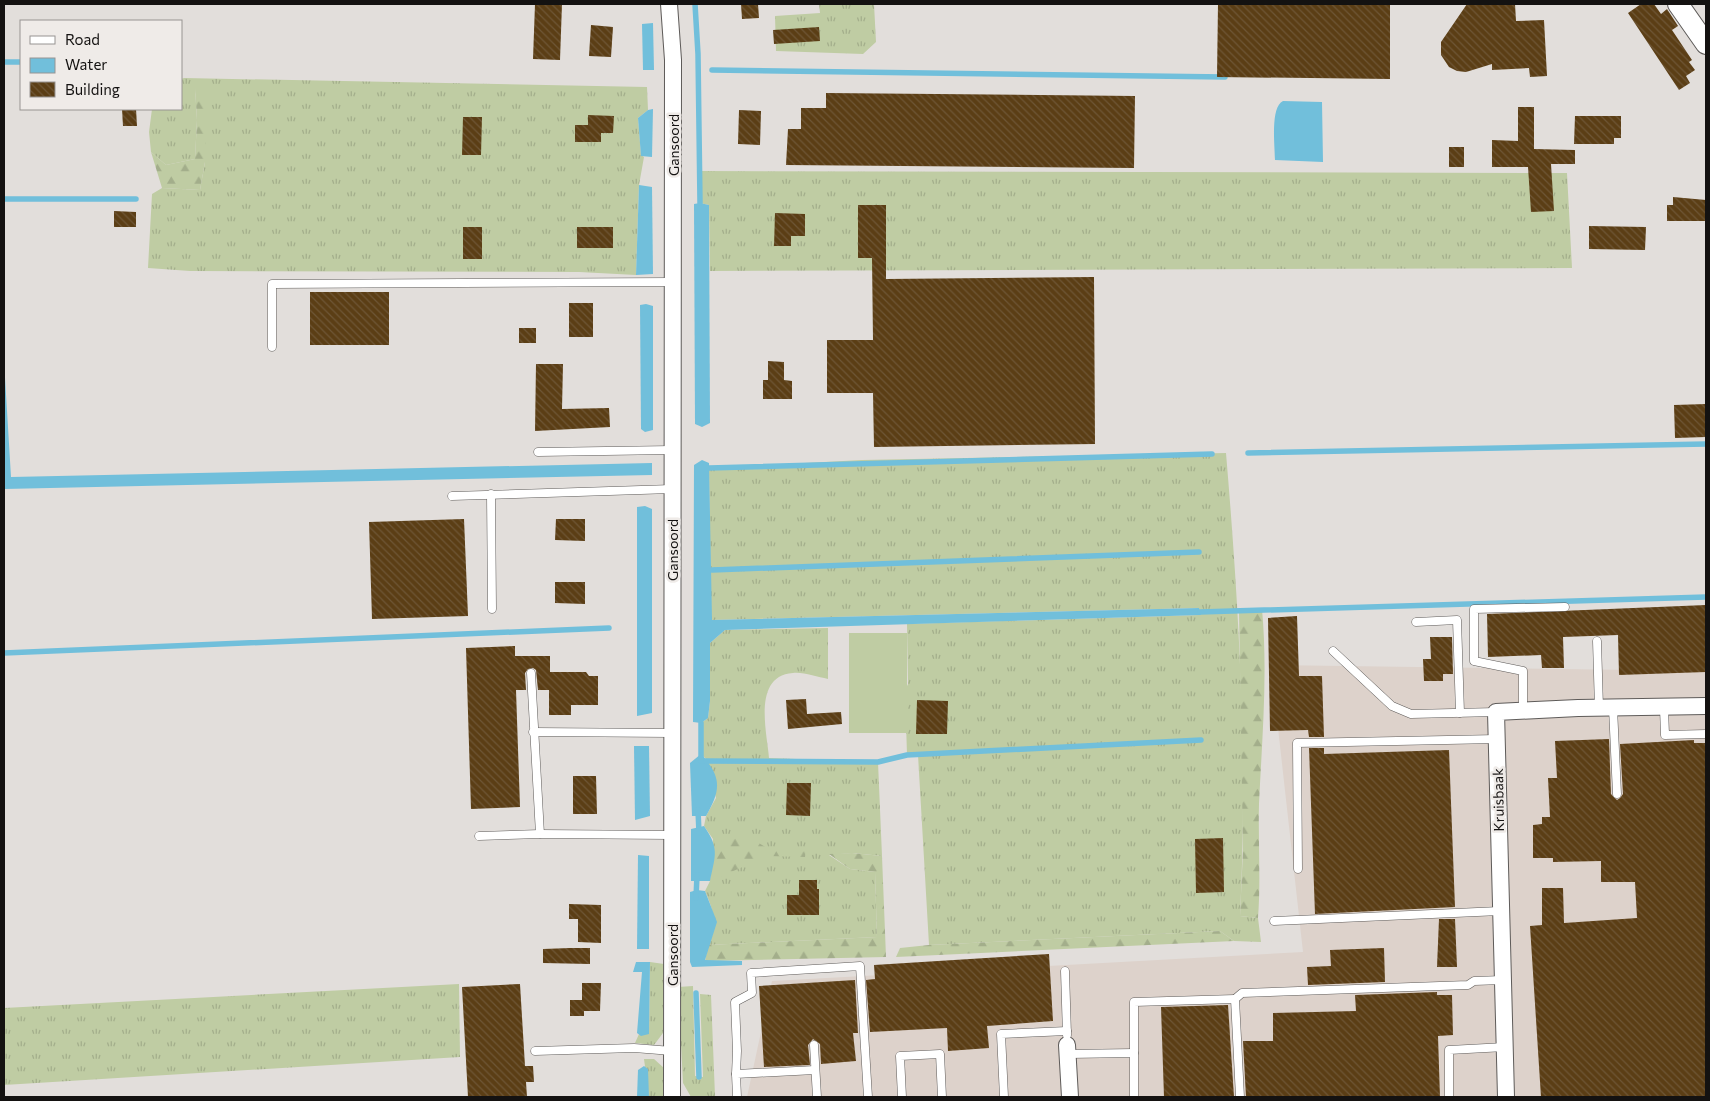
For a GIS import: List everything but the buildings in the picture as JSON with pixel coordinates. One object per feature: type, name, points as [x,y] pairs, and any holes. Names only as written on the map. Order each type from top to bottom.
[{"type":"street","name":"Gansoord","points":[[669,4],[673,60],[672,1097]]},
{"type":"street","points":[[1678,4],[1706,44]]},
{"type":"street","points":[[1496,712],[1706,706]]},
{"type":"street","name":"Kruisbaak","points":[[1496,712],[1506,1097]]},
{"type":"street","points":[[1067,1043],[1070,1097]]},
{"type":"lane","points":[[272,347],[272,284],[672,282]]},
{"type":"lane","points":[[538,452],[672,450]]},
{"type":"lane","points":[[452,496],[672,489]]},
{"type":"lane","points":[[491,494],[492,609]]},
{"type":"lane","points":[[1523,711],[1522,671],[1474,660],[1474,609],[1565,607]]},
{"type":"lane","points":[[1416,622],[1457,620],[1460,713]]},
{"type":"lane","points":[[1597,641],[1617,794]]},
{"type":"lane","points":[[1333,651],[1392,706],[1410,714],[1496,712]]},
{"type":"lane","points":[[531,673],[540,834]]},
{"type":"lane","points":[[1664,708],[1665,735],[1706,734]]},
{"type":"lane","points":[[534,732],[672,733]]},
{"type":"lane","points":[[1298,869],[1298,743],[1497,739]]},
{"type":"lane","points":[[479,836],[540,834],[672,835]]},
{"type":"lane","points":[[1274,921],[1500,911]]},
{"type":"lane","points":[[737,1097],[738,1051],[735,1002],[752,993],[751,973],[860,966],[868,1097]]},
{"type":"lane","points":[[1065,971],[1067,1043]]},
{"type":"lane","points":[[1134,1097],[1134,1002],[1235,999],[1242,993],[1468,985],[1474,981],[1503,980]]},
{"type":"lane","points":[[1235,999],[1240,1097]]},
{"type":"lane","points":[[1004,1097],[1001,1034],[1134,1053]]},
{"type":"lane","points":[[814,1045],[817,1097]]},
{"type":"lane","points":[[1449,1097],[1449,1050],[1505,1047]]},
{"type":"lane","points":[[535,1051],[634,1048],[672,1051]]},
{"type":"lane","points":[[902,1097],[900,1056],[940,1054],[942,1097]]},
{"type":"lane","points":[[736,1074],[816,1070]]},
{"type":"shaded area","points":[[1271,665],[1706,671],[1706,1097],[747,1097],[772,981],[1303,952]]},
{"type":"green space","points":[[819,4],[874,4],[876,42],[863,54],[776,51],[775,16],[820,13]]},
{"type":"green space","points":[[182,79],[647,87],[648,110],[638,118],[641,155],[644,157],[639,185],[636,275],[579,272],[190,271],[148,268],[152,194],[162,188],[200,190],[205,162],[195,87],[197,120],[195,159],[166,165],[151,152],[149,132],[152,110],[182,110]]},
{"type":"green space","points":[[207,86],[205,162],[200,190],[162,188],[151,152],[166,165],[195,159],[197,120],[195,87]]},
{"type":"green space","points":[[700,171],[1567,173],[1572,268],[710,271],[709,205],[700,203]]},
{"type":"green space","points":[[1226,453],[1235,569],[1243,742],[1240,916],[1258,918],[1261,942],[1234,941],[1220,931],[929,945],[918,755],[907,755],[905,690],[908,684],[907,624],[1200,615],[1199,608],[711,620],[709,468],[862,460]]},
{"type":"green space","points":[[1262,609],[1264,682],[1259,804],[1258,918],[1240,916],[1243,850],[1239,610]]},
{"type":"green space","points":[[828,628],[828,679],[797,673],[780,676],[772,684],[767,694],[765,720],[769,758],[878,762],[882,856],[852,853],[829,855],[850,869],[875,872],[877,937],[708,945],[713,931],[714,918],[705,891],[710,881],[713,839],[704,826],[706,816],[716,798],[707,760],[701,754],[701,723],[708,718],[710,701],[710,643],[725,630]]},
{"type":"green space","points":[[849,633],[907,633],[907,733],[849,733]]},
{"type":"green space","points":[[717,836],[751,838],[767,848],[806,848],[805,857],[768,856],[710,881],[717,851],[713,839]]},
{"type":"green space","points":[[852,853],[882,856],[886,957],[705,961],[708,945],[877,937],[875,872],[850,869],[829,854]]},
{"type":"green space","points":[[1220,931],[1234,941],[896,957],[900,948],[929,945]]},
{"type":"green space","points":[[650,962],[664,964],[663,1033],[654,1045],[635,1043],[639,1034],[649,1034]]},
{"type":"green space","points":[[459,984],[460,1057],[4,1085],[4,1008]]},
{"type":"green space","points":[[693,986],[695,1076],[703,1077],[700,994],[711,995],[715,1096],[691,1097],[683,1083],[678,987]]},
{"type":"green space","points":[[644,1059],[654,1059],[664,1068],[664,1097],[649,1097]]},
{"type":"water","points":[[653,23],[654,70],[643,70],[642,24]]},
{"type":"water","points":[[1283,101],[1322,102],[1323,162],[1275,160],[1276,111]]},
{"type":"water","points":[[653,109],[652,157],[641,156],[638,118],[648,110]]},
{"type":"water","points":[[639,185],[652,187],[653,274],[636,275]]},
{"type":"water","points":[[694,204],[709,205],[710,423],[702,427],[695,424]]},
{"type":"water","points":[[640,305],[653,306],[653,430],[645,432],[641,429]]},
{"type":"water","points":[[4,361],[11,477],[652,463],[652,475],[4,489]]},
{"type":"water","points":[[702,460],[709,463],[712,620],[1199,608],[1201,615],[725,630],[710,643],[710,701],[708,718],[701,723],[693,722],[694,465]]},
{"type":"water","points":[[645,506],[652,509],[652,713],[637,716],[637,507]]},
{"type":"water","points":[[634,746],[649,746],[650,816],[635,820]]},
{"type":"water","points":[[701,754],[713,770],[716,777],[717,791],[706,816],[692,816],[690,763]]},
{"type":"water","points":[[704,826],[712,841],[715,853],[710,881],[691,881],[691,829]]},
{"type":"water","points":[[638,855],[649,856],[649,949],[637,949]]},
{"type":"water","points":[[697,890],[705,891],[717,922],[705,960],[742,961],[742,965],[692,967],[690,962],[690,892]]},
{"type":"water","points":[[636,962],[650,962],[649,1034],[641,1036],[637,1033],[642,972],[633,972]]},
{"type":"water","points":[[644,1066],[648,1069],[649,1097],[637,1097],[638,1070]]},
{"type":"waterway","points":[[695,4],[698,54],[700,203]]},
{"type":"waterway","points":[[4,62],[20,62]]},
{"type":"waterway","points":[[712,70],[1225,77]]},
{"type":"waterway","points":[[4,199],[136,199]]},
{"type":"waterway","points":[[1248,453],[1706,444]]},
{"type":"waterway","points":[[709,468],[1212,454]]},
{"type":"waterway","points":[[712,570],[1199,552]]},
{"type":"waterway","points":[[1200,612],[1706,597]]},
{"type":"waterway","points":[[4,653],[609,628]]},
{"type":"waterway","points":[[701,723],[701,761]]},
{"type":"waterway","points":[[701,761],[878,762],[907,755],[1201,740]]},
{"type":"waterway","points":[[698,810],[699,833]]},
{"type":"waterway","points":[[696,898],[697,875]]},
{"type":"waterway","points":[[696,993],[699,1077]]}]
